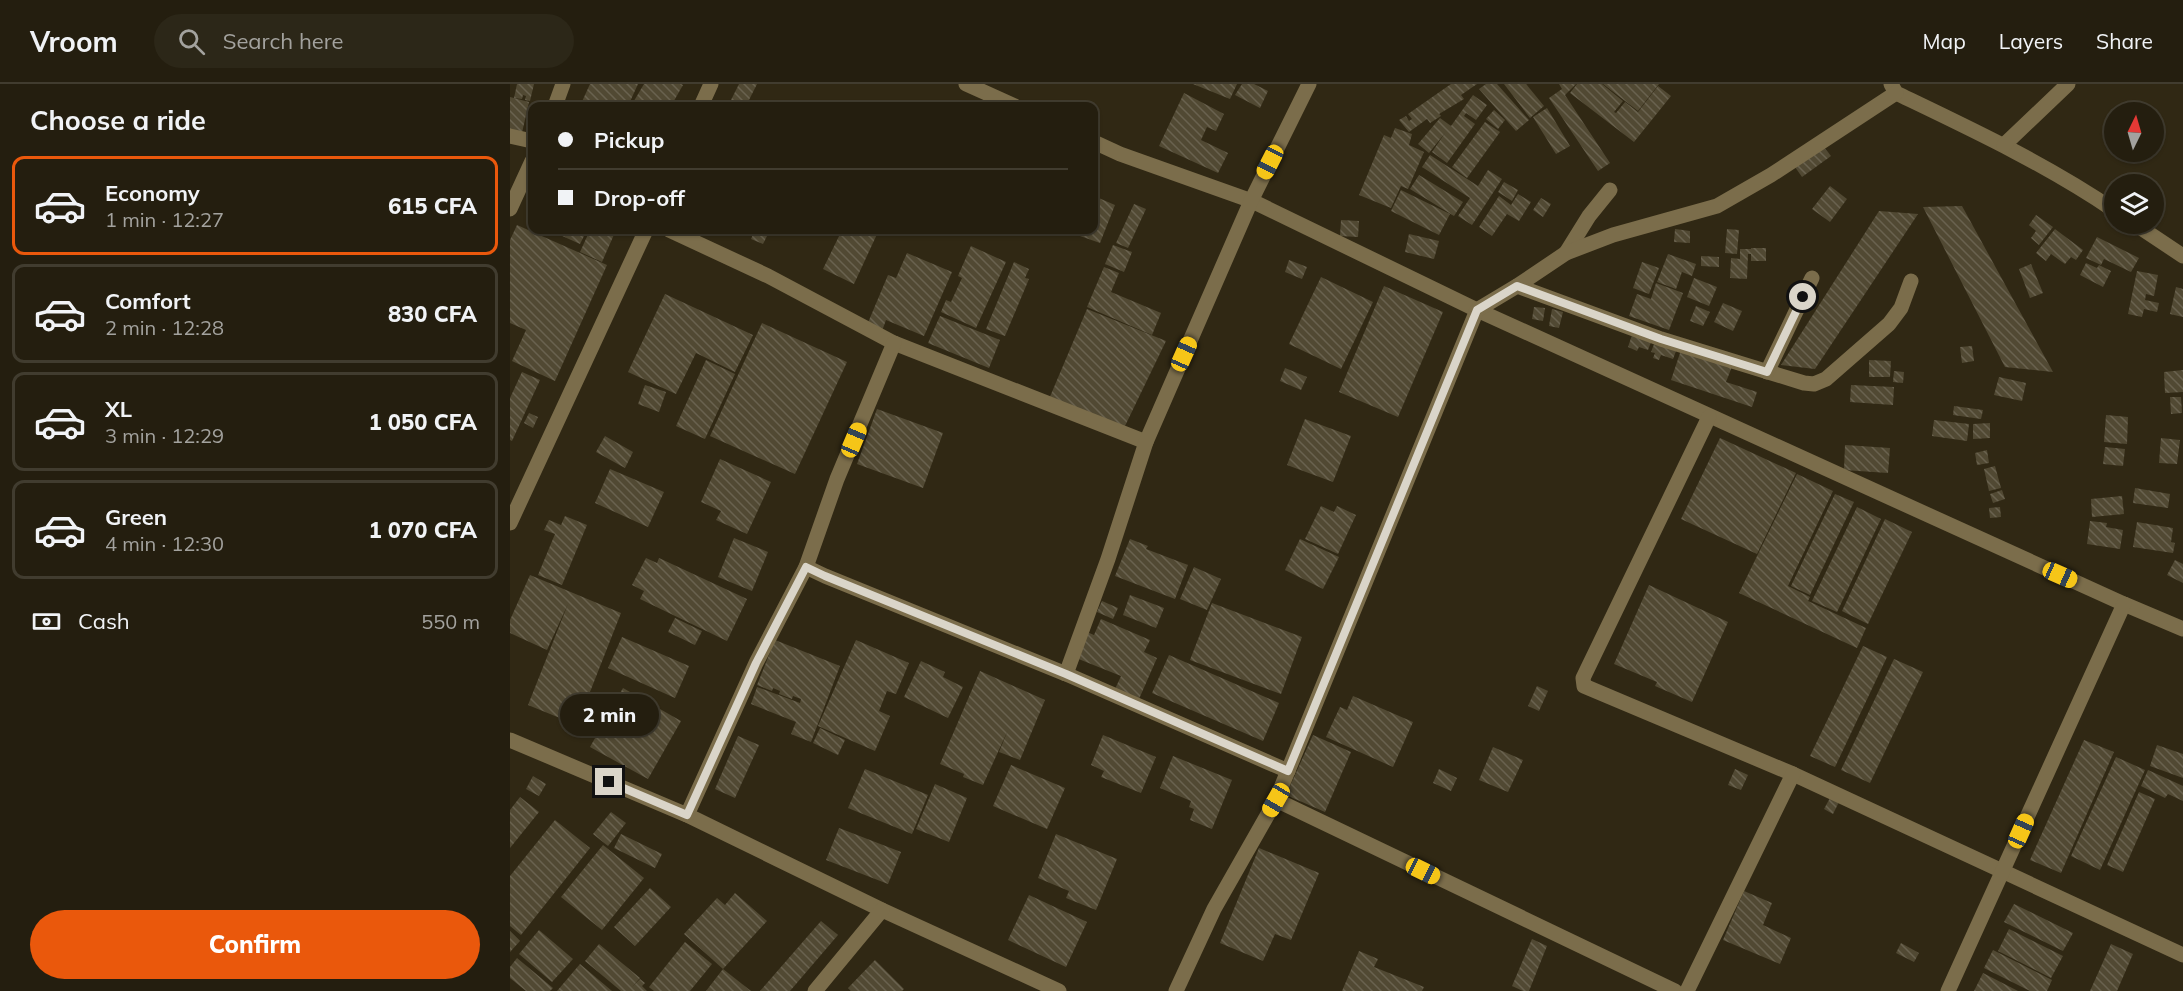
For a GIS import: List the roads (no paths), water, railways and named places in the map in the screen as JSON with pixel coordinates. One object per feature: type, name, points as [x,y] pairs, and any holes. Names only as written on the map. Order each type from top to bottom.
[{"type":"street","points":[[556,102],[563,84]]},
{"type":"street","points":[[703,102],[711,84]]},
{"type":"street","points":[[966,84],[1006,102]]},
{"type":"street","points":[[1066,674],[1108,559],[1146,442],[1251,201],[1309,84]]},
{"type":"street","points":[[2004,145],[2068,84]]},
{"type":"street","points":[[1176,991],[1214,909],[1276,800],[1477,310],[1566,252],[1613,235],[1717,206],[1770,175],[1894,89],[2004,145],[2104,204]]},
{"type":"street","points":[[510,136],[528,140]]},
{"type":"street","points":[[1098,144],[1120,154],[1251,201],[1477,310],[1709,417],[2183,629]]},
{"type":"street","points":[[510,209],[528,170]]},
{"type":"street","points":[[1566,252],[1610,190]]},
{"type":"street","points":[[510,523],[644,234]]},
{"type":"street","points":[[678,234],[768,276],[894,343],[1146,442]]},
{"type":"street","points":[[2149,234],[2183,256]]},
{"type":"street","points":[[1767,372],[1812,278]]},
{"type":"street","points":[[1517,286],[1661,339],[1804,383],[1814,384],[1826,380],[1889,324],[1901,308],[1911,281]]},
{"type":"street","points":[[687,815],[756,663],[806,567],[837,479],[894,343]]},
{"type":"street","points":[[1709,417],[1583,682],[1584,686],[1793,774],[2183,955]]},
{"type":"street","points":[[806,567],[1066,674],[1288,771]]},
{"type":"street","points":[[1947,991],[2124,604]]},
{"type":"street","points":[[510,740],[687,815],[882,910],[1059,991]]},
{"type":"street","points":[[1687,991],[1793,774]]},
{"type":"street","points":[[1276,800],[1675,991]]},
{"type":"street","points":[[815,991],[882,910]]}]
